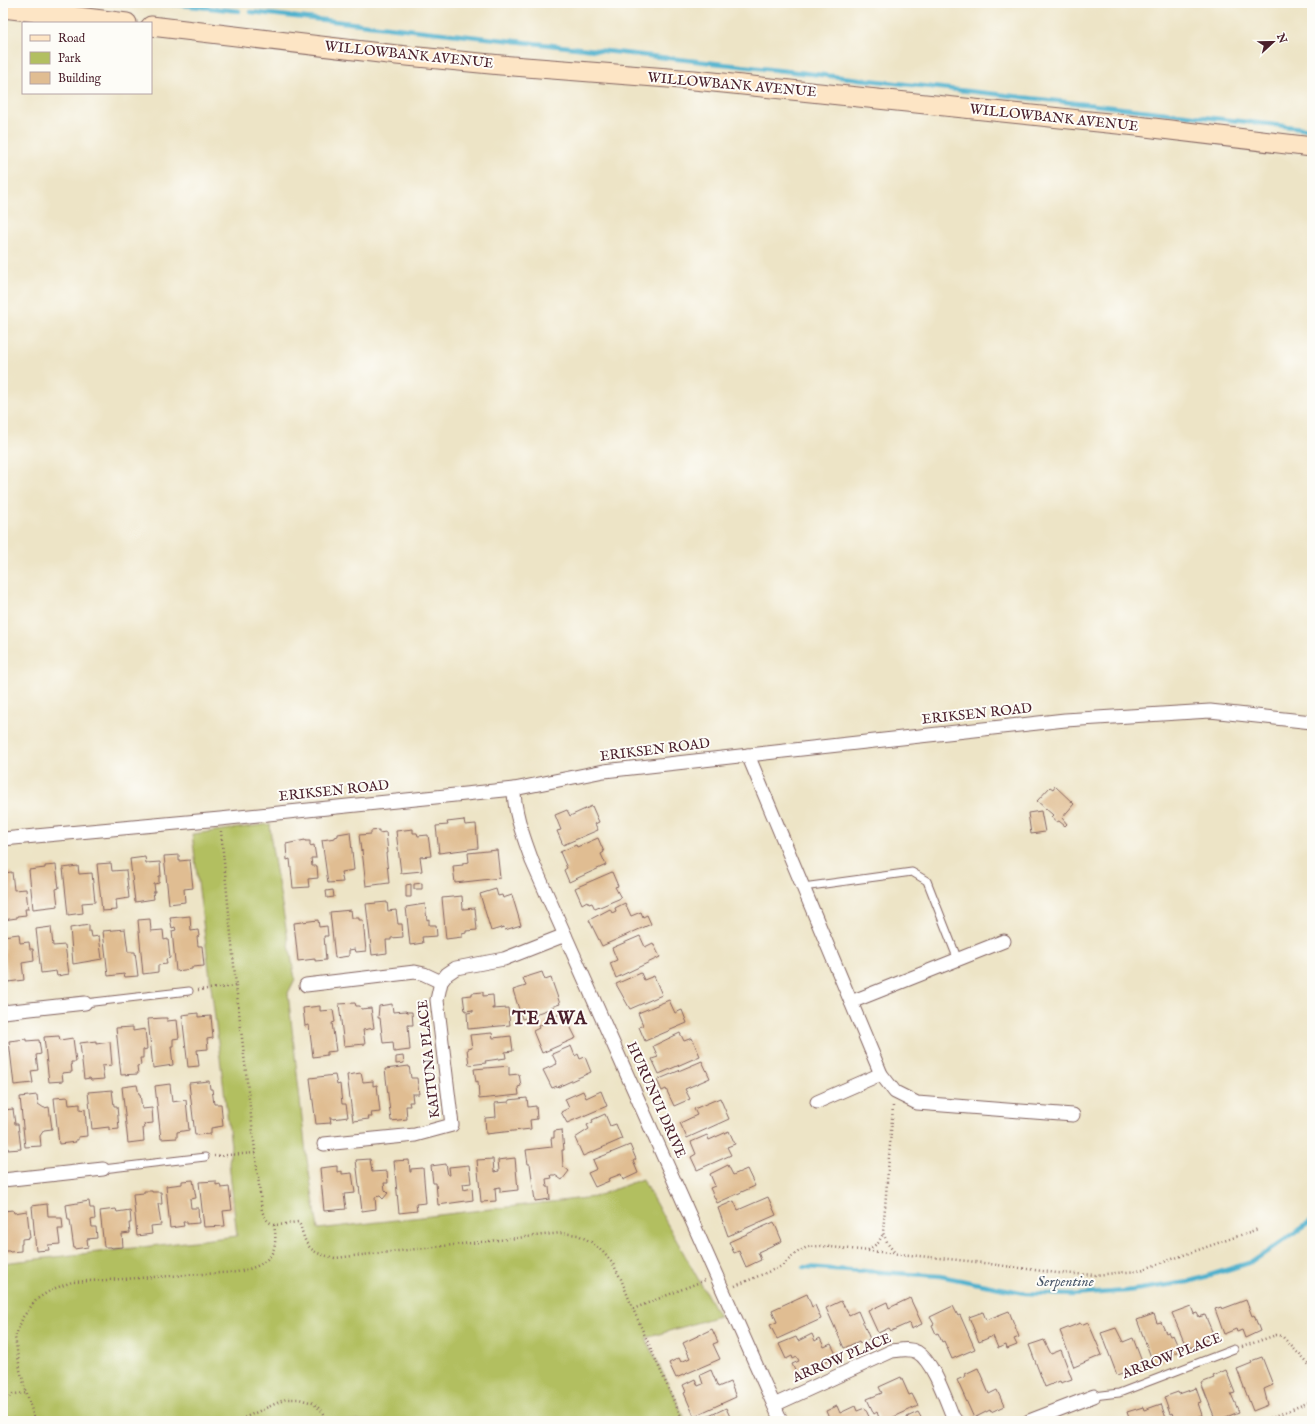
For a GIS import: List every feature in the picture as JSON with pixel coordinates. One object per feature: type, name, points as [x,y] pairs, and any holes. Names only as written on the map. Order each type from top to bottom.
[{"type":"main road","points":[[3,8],[119,22]]},
{"type":"main road","name":"WILLOWBANK AVENUE","points":[[152,26],[501,66],[694,80],[1137,126],[1312,148]]},
{"type":"street","name":"ERIKSEN ROAD","points":[[3,838],[220,819],[514,789],[604,771],[1066,720],[1210,711],[1312,722]]},
{"type":"street","points":[[748,756],[881,1074],[894,1092],[917,1103],[1072,1115]]},
{"type":"street","name":"HURUNUI DRIVE","points":[[514,789],[514,802],[532,861],[781,1421]]},
{"type":"street","name":"KAITUNA PLACE","points":[[324,1144],[415,1135],[452,1125],[437,1000],[441,982],[447,974],[456,968],[504,959],[565,935]]},
{"type":"street","points":[[851,1002],[1004,941]]},
{"type":"street","points":[[306,985],[415,972],[424,974],[441,982]]},
{"type":"street","points":[[3,1012],[85,1003]]},
{"type":"street","points":[[817,1102],[881,1074]]},
{"type":"street","points":[[3,1180],[103,1170]]},
{"type":"street","name":"ARROW PLACE","points":[[774,1405],[892,1351],[906,1350],[917,1353],[933,1370],[956,1421]]},
{"type":"street","name":"ARROW PLACE","points":[[1029,1421],[1094,1396]]},
{"type":"lane","points":[[803,887],[912,872],[927,881],[958,960]]},
{"type":"lane","points":[[85,1003],[189,991]]},
{"type":"lane","points":[[103,1170],[205,1157]]},
{"type":"lane","name":"ARROW PLACE","points":[[1094,1396],[1119,1393],[1234,1349]]},
{"type":"path","points":[[220,819],[236,986],[262,1211],[265,1219],[269,1224],[274,1225],[298,1222],[309,1247],[316,1254],[335,1258],[562,1233],[578,1235],[591,1242],[603,1252],[613,1264],[622,1279],[633,1309],[683,1421]]},
{"type":"path","points":[[189,991],[236,986]]},
{"type":"path","points":[[894,1092],[884,1233],[888,1244],[895,1254]]},
{"type":"path","points":[[205,1157],[255,1153]]},
{"type":"path","points":[[35,1421],[20,1370],[15,1337],[23,1317],[37,1299],[53,1289],[72,1282],[237,1272],[250,1269],[263,1264],[275,1247],[276,1237],[274,1225]]},
{"type":"path","points":[[724,1291],[782,1266],[796,1253],[807,1247],[821,1246],[968,1261],[1057,1273],[1095,1275],[1138,1271],[1258,1229]]},
{"type":"path","points":[[868,1251],[878,1243],[884,1233]]},
{"type":"path","points":[[633,1309],[716,1275]]},
{"type":"path","points":[[1234,1349],[1276,1335],[1282,1336],[1312,1368]]},
{"type":"path","points":[[3,1402],[13,1394],[26,1393]]},
{"type":"path","points":[[237,1421],[286,1399],[299,1399],[313,1403],[323,1412],[328,1421]]},
{"type":"path","points":[[1263,1421],[1312,1401]]},
{"type":"green space","points":[[270,824],[272,848],[295,979],[288,993],[306,1153],[318,1229],[594,1197],[642,1179],[719,1316],[646,1338],[686,1421],[3,1421],[3,1263],[237,1236],[229,1163],[231,1146],[192,834]]},
{"type":"building","points":[[1055,786],[1074,804],[1062,818],[1067,824],[1065,826],[1051,817],[1053,815],[1037,801],[1050,787],[1053,789]]},
{"type":"building","points":[[592,806],[599,822],[595,824],[598,830],[563,845],[557,831],[561,830],[555,815],[567,810],[570,816]]},
{"type":"building","points":[[1041,811],[1045,832],[1031,834],[1028,813]]},
{"type":"building","points":[[464,820],[465,825],[476,824],[478,848],[439,853],[436,826],[448,825],[447,822]]},
{"type":"building","points":[[413,829],[413,833],[417,833],[418,836],[428,835],[431,856],[420,857],[422,871],[401,873],[396,831]]},
{"type":"building","points":[[379,830],[379,833],[386,832],[388,853],[386,853],[389,883],[366,886],[359,835],[371,834],[371,831]]},
{"type":"building","points":[[350,832],[354,870],[341,872],[343,882],[328,883],[322,840],[335,838],[338,834]]},
{"type":"building","points":[[598,838],[604,852],[601,854],[606,865],[569,882],[564,870],[567,868],[560,852]]},
{"type":"building","points":[[305,840],[310,841],[310,846],[314,845],[316,858],[311,858],[312,866],[317,866],[318,878],[308,879],[309,887],[293,888],[290,859],[287,860],[286,844]]},
{"type":"building","points":[[497,850],[500,878],[455,883],[453,866],[463,865],[463,863],[469,862],[468,853]]},
{"type":"building","points":[[179,855],[179,861],[190,860],[193,888],[184,889],[185,902],[169,904],[164,856]]},
{"type":"building","points":[[145,857],[146,863],[160,862],[161,876],[159,876],[159,883],[154,884],[154,899],[135,902],[130,859]]},
{"type":"building","points":[[111,863],[112,871],[126,870],[129,898],[116,900],[117,910],[102,911],[97,864]]},
{"type":"building","points":[[56,865],[59,888],[56,889],[58,906],[33,909],[29,870]]},
{"type":"building","points":[[78,866],[79,874],[92,873],[95,902],[82,903],[83,913],[68,915],[63,868]]},
{"type":"building","points":[[12,872],[14,890],[26,889],[28,909],[25,909],[26,915],[3,920],[3,873]]},
{"type":"building","points":[[612,872],[618,886],[615,887],[621,898],[595,909],[592,903],[589,904],[587,901],[582,904],[575,888]]},
{"type":"building","points":[[422,883],[422,889],[414,889],[414,884]]},
{"type":"building","points":[[411,884],[411,897],[406,897],[406,885]]},
{"type":"building","points":[[496,889],[498,896],[502,895],[503,898],[512,895],[521,925],[505,930],[504,927],[491,931],[480,894]]},
{"type":"building","points":[[333,890],[334,897],[327,898],[326,891]]},
{"type":"building","points":[[462,896],[463,909],[475,908],[477,930],[466,931],[466,933],[462,934],[462,937],[446,939],[442,898]]},
{"type":"building","points":[[387,902],[388,911],[396,910],[398,924],[402,924],[403,937],[386,940],[387,953],[372,955],[366,904]]},
{"type":"building","points":[[625,903],[631,916],[641,912],[643,917],[647,915],[651,924],[602,946],[589,920],[610,909],[612,913],[616,911],[615,908]]},
{"type":"building","points":[[425,904],[427,920],[429,919],[429,925],[436,925],[437,936],[422,937],[423,943],[410,945],[406,907]]},
{"type":"building","points":[[351,910],[352,918],[359,918],[359,920],[363,920],[366,951],[356,952],[355,949],[349,950],[349,956],[335,958],[330,912]]},
{"type":"building","points":[[190,916],[191,931],[198,930],[198,946],[202,946],[204,966],[176,971],[172,931],[176,930],[175,927],[172,928],[170,918]]},
{"type":"building","points":[[150,919],[151,931],[163,930],[164,940],[168,939],[170,958],[166,959],[167,964],[158,965],[158,972],[143,974],[138,920]]},
{"type":"building","points":[[318,920],[319,927],[327,926],[328,936],[324,936],[326,960],[315,961],[315,959],[298,961],[294,923]]},
{"type":"building","points":[[89,925],[89,932],[91,932],[92,937],[99,936],[102,959],[73,964],[70,928]]},
{"type":"building","points":[[51,927],[53,946],[65,945],[69,974],[57,976],[56,971],[41,973],[36,929]]},
{"type":"building","points":[[125,929],[128,952],[135,952],[138,976],[125,977],[124,974],[108,976],[103,931]]},
{"type":"building","points":[[19,934],[20,943],[29,942],[30,949],[33,949],[34,961],[22,963],[24,980],[8,982],[3,936]]},
{"type":"building","points":[[640,936],[645,947],[653,943],[660,957],[616,978],[610,963],[617,960],[612,948]]},
{"type":"building","points":[[542,972],[545,980],[551,978],[560,1004],[538,1014],[522,1019],[513,990],[526,986],[523,978]]},
{"type":"building","points":[[641,973],[644,980],[654,976],[662,995],[630,1009],[616,984]]},
{"type":"building","points":[[483,992],[483,996],[493,995],[494,1008],[492,1009],[508,1008],[510,1025],[468,1029],[467,1013],[473,1012],[473,1010],[465,1011],[463,996]]},
{"type":"building","points":[[669,1000],[675,1013],[682,1010],[687,1023],[645,1041],[639,1027],[643,1025],[638,1013]]},
{"type":"building","points":[[355,1003],[356,1006],[360,1006],[361,1009],[371,1008],[374,1028],[363,1030],[365,1044],[344,1046],[339,1004]]},
{"type":"building","points":[[392,1004],[393,1012],[412,1012],[413,1025],[408,1025],[410,1050],[394,1052],[393,1042],[383,1043],[380,1018],[378,1018],[379,1006]]},
{"type":"building","points":[[320,1006],[320,1011],[333,1010],[335,1022],[332,1023],[336,1051],[327,1052],[327,1055],[313,1057],[309,1025],[305,1026],[303,1008]]},
{"type":"building","points":[[198,1013],[198,1017],[211,1016],[213,1038],[207,1039],[208,1049],[197,1050],[199,1066],[188,1067],[182,1015]]},
{"type":"building","points":[[562,1013],[565,1022],[567,1021],[576,1038],[542,1053],[533,1031],[539,1028],[538,1026],[545,1023],[544,1021]]},
{"type":"building","points":[[167,1018],[167,1021],[177,1020],[179,1038],[173,1039],[173,1046],[171,1046],[173,1065],[153,1068],[148,1019]]},
{"type":"building","points":[[133,1027],[133,1031],[145,1029],[147,1049],[143,1050],[143,1058],[140,1058],[141,1065],[137,1066],[138,1074],[121,1075],[116,1028]]},
{"type":"building","points":[[492,1033],[493,1038],[511,1036],[513,1051],[505,1052],[506,1058],[469,1065],[467,1049],[472,1048],[470,1035]]},
{"type":"building","points":[[680,1033],[684,1041],[692,1038],[700,1056],[659,1074],[652,1059],[658,1057],[653,1046]]},
{"type":"building","points":[[59,1036],[60,1040],[73,1038],[76,1062],[71,1062],[72,1072],[62,1073],[63,1081],[49,1082],[44,1037]]},
{"type":"building","points":[[26,1039],[26,1041],[39,1040],[41,1054],[36,1055],[38,1070],[31,1071],[33,1083],[14,1085],[9,1041]]},
{"type":"building","points":[[96,1041],[96,1044],[110,1042],[112,1065],[102,1066],[104,1079],[84,1079],[80,1043]]},
{"type":"building","points":[[571,1046],[575,1056],[578,1054],[580,1059],[585,1057],[591,1072],[558,1087],[552,1088],[543,1070],[557,1064],[552,1054]]},
{"type":"building","points":[[403,1056],[404,1063],[396,1064],[396,1057]]},
{"type":"building","points":[[702,1061],[710,1078],[685,1089],[690,1099],[674,1106],[666,1089],[662,1091],[657,1080]]},
{"type":"building","points":[[409,1066],[411,1078],[417,1078],[419,1094],[412,1094],[413,1102],[409,1102],[410,1106],[406,1106],[407,1119],[391,1121],[385,1069]]},
{"type":"building","points":[[509,1066],[509,1075],[519,1074],[521,1086],[518,1087],[519,1095],[479,1099],[478,1081],[476,1082],[474,1069]]},
{"type":"building","points":[[361,1073],[363,1082],[373,1081],[373,1086],[377,1085],[380,1112],[371,1113],[372,1117],[368,1117],[369,1119],[353,1121],[347,1075]]},
{"type":"building","points":[[335,1075],[337,1085],[340,1084],[342,1104],[346,1104],[348,1117],[330,1118],[331,1123],[316,1124],[310,1078]]},
{"type":"building","points":[[209,1081],[210,1089],[212,1089],[214,1104],[221,1104],[223,1126],[211,1128],[211,1134],[195,1135],[189,1083]]},
{"type":"building","points":[[170,1084],[172,1102],[186,1100],[189,1130],[177,1132],[177,1138],[161,1139],[155,1086]]},
{"type":"building","points":[[137,1085],[142,1109],[152,1108],[153,1123],[144,1124],[144,1141],[128,1143],[122,1087]]},
{"type":"building","points":[[112,1090],[114,1106],[117,1106],[119,1129],[109,1130],[109,1127],[92,1129],[88,1092]]},
{"type":"building","points":[[583,1091],[586,1098],[601,1091],[607,1106],[567,1123],[561,1112],[569,1108],[565,1099]]},
{"type":"building","points":[[37,1095],[38,1104],[44,1108],[49,1107],[52,1129],[44,1130],[40,1136],[41,1146],[25,1147],[20,1097]]},
{"type":"building","points":[[68,1097],[69,1105],[80,1104],[80,1110],[85,1109],[87,1136],[78,1137],[78,1140],[75,1140],[76,1142],[59,1144],[54,1098]]},
{"type":"building","points":[[527,1098],[528,1107],[536,1106],[537,1119],[530,1120],[531,1129],[486,1134],[485,1118],[496,1117],[495,1103]]},
{"type":"building","points":[[720,1098],[729,1119],[687,1138],[680,1123],[697,1115],[694,1109]]},
{"type":"building","points":[[13,1109],[15,1124],[18,1124],[21,1149],[8,1150],[8,1148],[3,1149],[3,1110]]},
{"type":"building","points":[[605,1114],[610,1126],[616,1124],[622,1139],[583,1156],[575,1138],[589,1129],[587,1125],[593,1122],[592,1120]]},
{"type":"building","points":[[562,1130],[564,1150],[562,1150],[563,1166],[569,1171],[562,1180],[555,1175],[551,1175],[552,1178],[546,1179],[547,1187],[549,1187],[550,1199],[535,1201],[530,1164],[528,1164],[526,1150],[552,1147],[551,1138],[554,1138],[554,1131]]},
{"type":"building","points":[[729,1131],[735,1144],[727,1147],[731,1155],[697,1170],[691,1157],[696,1154],[691,1142],[707,1135],[709,1140]]},
{"type":"building","points":[[630,1145],[636,1159],[633,1161],[638,1173],[623,1180],[621,1174],[608,1179],[609,1181],[595,1187],[588,1173],[597,1169],[593,1160]]},
{"type":"building","points":[[515,1158],[518,1190],[500,1192],[500,1187],[495,1188],[496,1201],[481,1202],[477,1160],[493,1159],[494,1172],[499,1171],[498,1160]]},
{"type":"building","points":[[370,1159],[372,1172],[387,1171],[388,1183],[384,1183],[385,1190],[388,1193],[383,1199],[380,1196],[375,1197],[376,1209],[362,1211],[356,1160]]},
{"type":"building","points":[[409,1160],[410,1172],[411,1169],[423,1168],[426,1203],[416,1204],[417,1211],[399,1213],[394,1161]]},
{"type":"building","points":[[446,1164],[448,1175],[450,1175],[449,1167],[469,1165],[471,1183],[463,1184],[464,1190],[472,1188],[473,1200],[438,1205],[436,1183],[433,1183],[431,1166]]},
{"type":"building","points":[[728,1165],[733,1175],[747,1169],[755,1186],[717,1203],[710,1188],[715,1186],[710,1174]]},
{"type":"building","points":[[337,1166],[337,1172],[342,1171],[342,1174],[352,1173],[355,1193],[344,1194],[346,1209],[324,1211],[320,1168]]},
{"type":"building","points":[[193,1180],[196,1198],[190,1199],[191,1208],[198,1208],[199,1223],[187,1224],[187,1222],[183,1222],[184,1226],[170,1228],[166,1186],[182,1184],[182,1181]]},
{"type":"building","points":[[216,1181],[216,1185],[220,1184],[221,1188],[229,1187],[232,1210],[223,1211],[225,1226],[204,1227],[199,1182]]},
{"type":"building","points":[[144,1191],[161,1192],[162,1204],[158,1204],[161,1225],[151,1226],[152,1234],[137,1236],[133,1194],[144,1193]]},
{"type":"building","points":[[768,1197],[776,1215],[728,1236],[718,1208],[734,1201],[738,1210]]},
{"type":"building","points":[[89,1201],[90,1208],[94,1208],[95,1219],[91,1220],[92,1227],[96,1227],[97,1238],[87,1239],[88,1247],[74,1249],[70,1220],[68,1220],[66,1205]]},
{"type":"building","points":[[47,1204],[48,1216],[62,1218],[63,1229],[58,1229],[60,1244],[48,1245],[49,1250],[36,1251],[32,1206]]},
{"type":"building","points":[[116,1209],[117,1212],[130,1210],[130,1233],[122,1234],[123,1247],[104,1247],[100,1211]]},
{"type":"building","points":[[13,1210],[14,1213],[27,1211],[30,1238],[22,1239],[21,1251],[3,1251],[3,1211]]},
{"type":"building","points":[[774,1222],[782,1241],[758,1252],[761,1260],[746,1267],[739,1251],[734,1253],[729,1242]]},
{"type":"building","points":[[807,1294],[812,1307],[815,1305],[821,1319],[777,1339],[770,1325],[777,1322],[772,1310]]},
{"type":"building","points":[[910,1298],[922,1324],[911,1329],[909,1323],[891,1331],[889,1328],[878,1333],[868,1311],[887,1302],[889,1308]]},
{"type":"building","points":[[1246,1300],[1260,1331],[1245,1338],[1242,1330],[1237,1332],[1236,1329],[1224,1334],[1215,1309],[1221,1307],[1222,1309]]},
{"type":"building","points":[[841,1301],[849,1315],[858,1311],[870,1339],[860,1343],[859,1341],[844,1348],[826,1308]]},
{"type":"building","points":[[953,1306],[958,1316],[960,1315],[975,1349],[952,1359],[944,1341],[942,1342],[938,1333],[936,1334],[932,1325],[934,1324],[930,1317]]},
{"type":"building","points":[[1191,1306],[1194,1314],[1197,1313],[1199,1317],[1205,1315],[1214,1336],[1187,1349],[1172,1313]]},
{"type":"building","points":[[1009,1311],[1019,1337],[1014,1339],[1017,1345],[1007,1349],[1006,1345],[998,1348],[993,1336],[979,1342],[969,1317],[983,1312],[986,1320]]},
{"type":"building","points":[[1154,1314],[1157,1323],[1161,1322],[1166,1333],[1168,1332],[1170,1336],[1173,1335],[1180,1351],[1164,1357],[1165,1360],[1154,1365],[1137,1320]]},
{"type":"building","points":[[1088,1322],[1102,1355],[1074,1367],[1060,1331],[1080,1323],[1081,1325]]},
{"type":"building","points":[[1116,1328],[1123,1342],[1133,1338],[1144,1367],[1133,1371],[1132,1369],[1117,1375],[1101,1333]]},
{"type":"building","points":[[712,1329],[718,1342],[713,1344],[720,1359],[676,1378],[669,1363],[679,1358],[681,1362],[690,1358],[683,1343]]},
{"type":"building","points":[[812,1334],[815,1341],[820,1338],[824,1347],[831,1344],[837,1356],[797,1375],[792,1364],[799,1361],[797,1357],[793,1359],[792,1356],[786,1359],[779,1344],[796,1337],[798,1341]]},
{"type":"building","points":[[1044,1340],[1051,1354],[1061,1350],[1072,1379],[1061,1383],[1060,1381],[1045,1387],[1029,1345]]},
{"type":"building","points":[[1262,1357],[1273,1385],[1264,1389],[1268,1405],[1253,1411],[1237,1369]]},
{"type":"building","points":[[978,1368],[989,1394],[997,1390],[1004,1406],[991,1412],[990,1410],[974,1418],[957,1380],[966,1376],[965,1374]]},
{"type":"building","points":[[711,1370],[718,1387],[730,1382],[736,1397],[694,1416],[684,1393],[686,1392],[683,1385],[695,1379],[698,1386],[703,1384],[700,1375]]},
{"type":"building","points":[[1226,1370],[1235,1393],[1231,1394],[1239,1412],[1216,1421],[1201,1383],[1214,1378],[1213,1376]]},
{"type":"building","points":[[901,1377],[909,1395],[912,1394],[918,1406],[885,1421],[880,1421],[877,1412],[874,1414],[867,1399],[882,1393],[879,1387]]},
{"type":"building","points":[[1196,1388],[1201,1402],[1198,1403],[1202,1415],[1196,1417],[1197,1421],[1175,1421],[1172,1413],[1170,1414],[1164,1397]]},
{"type":"building","points":[[1161,1404],[1167,1421],[1130,1421],[1127,1412],[1143,1407],[1144,1410]]},
{"type":"building","points":[[837,1406],[840,1413],[855,1406],[857,1411],[865,1408],[871,1421],[830,1421],[826,1411]]},
{"type":"building","points":[[726,1408],[732,1421],[708,1421],[707,1417]]},
{"type":"building","points":[[918,1412],[923,1421],[908,1421],[907,1417]]},
{"type":"waterway","points":[[162,3],[239,11]]},
{"type":"waterway","points":[[251,12],[1312,129]]},
{"type":"waterway","name":"Serpentine","points":[[804,1267],[940,1276],[1025,1293],[1072,1295],[1127,1291],[1188,1282],[1252,1262],[1312,1221]]},
{"type":"district","name":"TE AWA","points":[[550,1019]]}]
